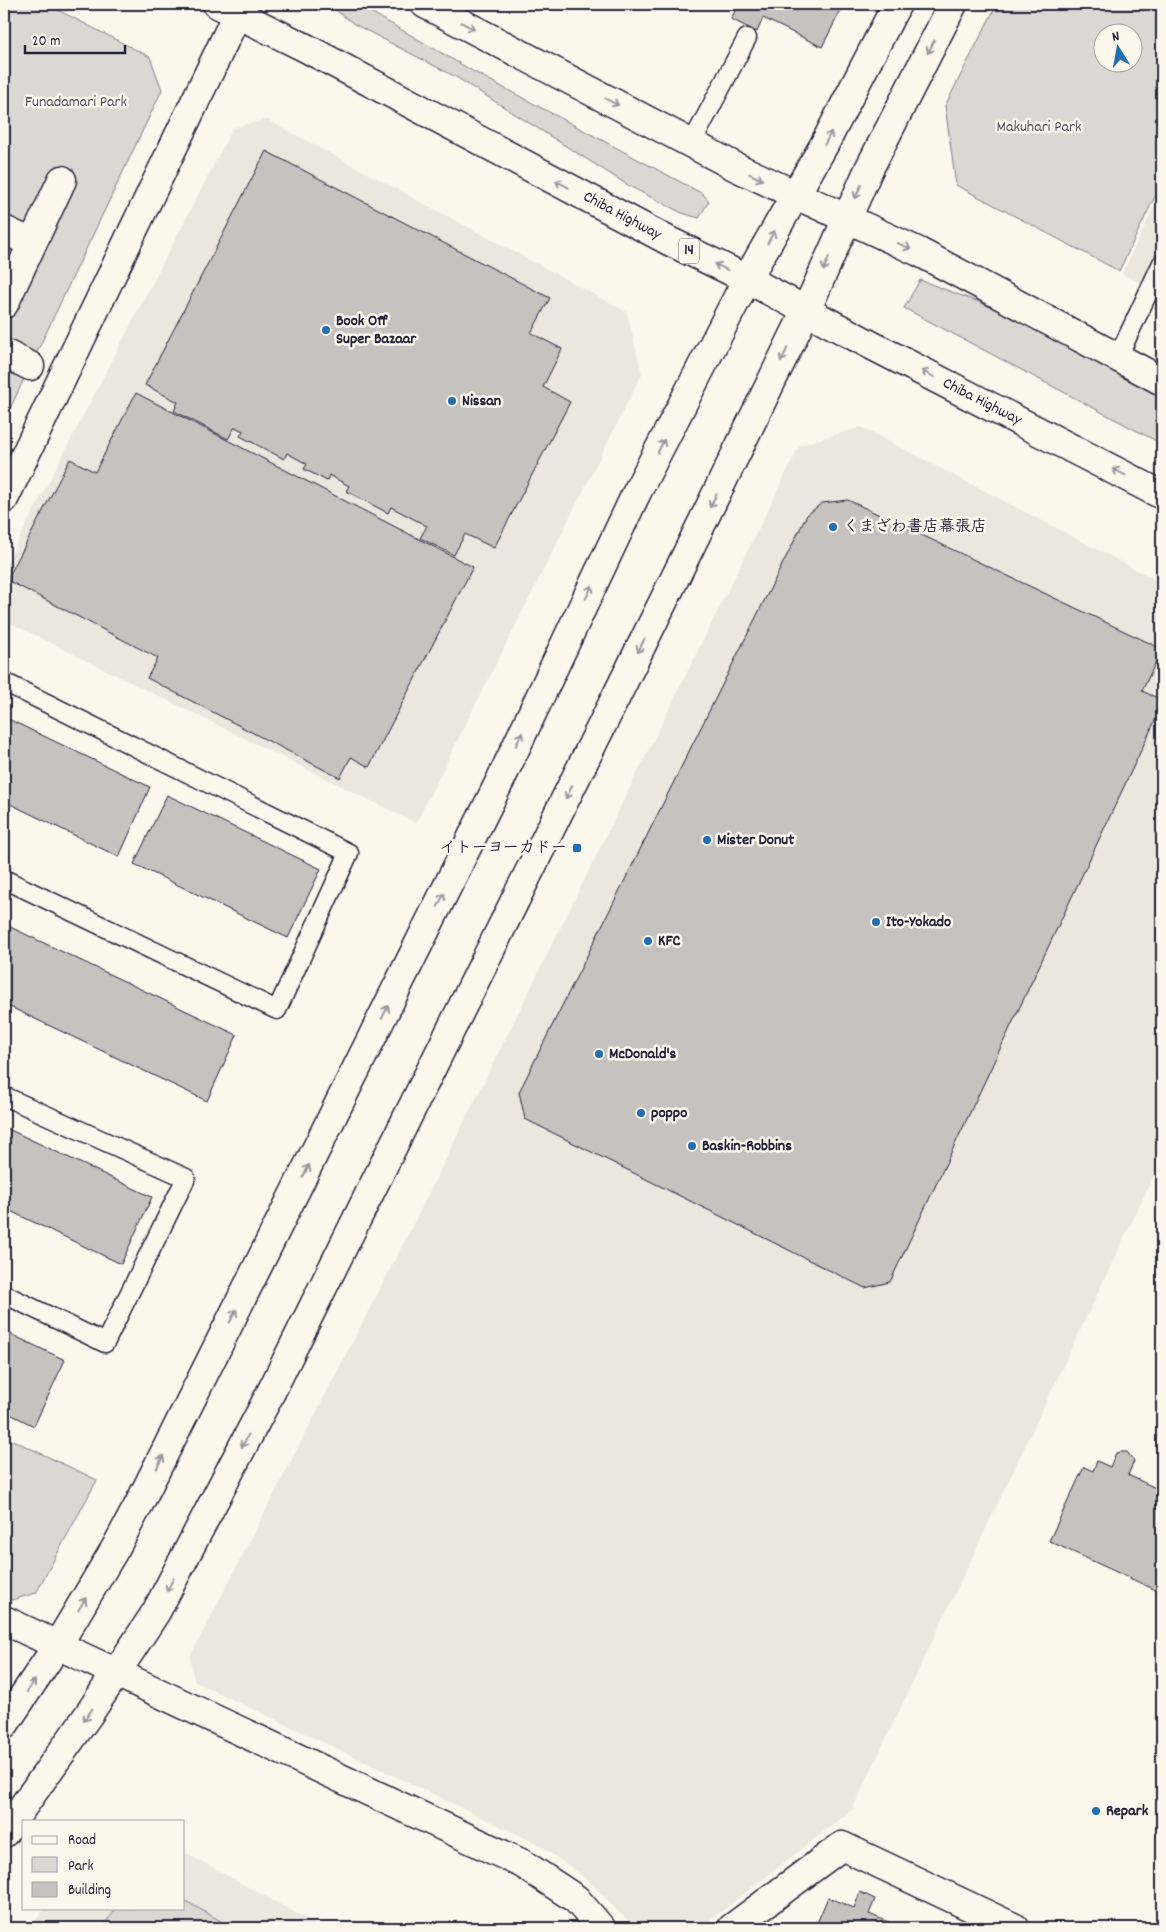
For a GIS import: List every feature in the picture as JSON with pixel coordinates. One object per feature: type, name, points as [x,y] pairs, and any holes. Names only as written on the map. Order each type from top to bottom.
[{"type":"main road","points":[[425,4],[794,195],[919,252],[1162,380]]},
{"type":"main road","points":[[4,1725],[57,1646],[116,1548],[139,1504],[494,792],[636,494],[747,279],[824,145],[897,4]]},
{"type":"main road","points":[[4,1833],[116,1674],[156,1612],[268,1398],[667,595],[806,311],[869,169],[953,4]]},
{"type":"main road","points":[[4,499],[231,7]]},
{"type":"main road","name":"Chiba Highway","points":[[231,7],[669,241],[747,279],[1162,495]]},
{"type":"main road","points":[[4,304],[62,180]]},
{"type":"main road","points":[[4,230],[32,243]]},
{"type":"main road","points":[[4,353],[30,366]]},
{"type":"main road","points":[[4,1620],[523,1864],[576,1899],[601,1928]]},
{"type":"main road","points":[[732,1928],[842,1846],[1015,1928]]},
{"type":"lane","points":[[692,143],[747,38]]},
{"type":"lane","points":[[1118,357],[1162,263]]},
{"type":"lane","points":[[4,682],[349,853],[277,1010],[4,879]]},
{"type":"lane","points":[[4,1096],[186,1178],[105,1344],[4,1294]]},
{"type":"shaded area","points":[[266,119],[627,312],[642,374],[416,823],[4,620],[4,568],[233,128]]},
{"type":"shaded area","points":[[1162,190],[1162,294],[1122,274]]},
{"type":"shaded area","points":[[861,427],[1162,583],[1162,1158],[852,1810],[705,1924],[698,1920],[688,1928],[635,1928],[587,1879],[538,1844],[194,1681],[190,1657],[416,1219],[800,445]]},
{"type":"shaded area","points":[[185,1853],[323,1928],[30,1928],[44,1910],[185,1910]]},
{"type":"green space","name":"Funadamari Park","points":[[4,4],[46,4],[150,57],[162,90],[4,421]]},
{"type":"green space","points":[[328,4],[357,4],[476,73],[703,194],[709,201],[699,218],[682,213],[631,187],[456,77],[354,24]]},
{"type":"green space","name":"Makuhari Park","points":[[997,4],[1162,4],[1162,182],[1119,271],[956,185],[945,106]]},
{"type":"green space","points":[[920,280],[1010,314],[1162,384],[1162,444],[904,308]]},
{"type":"green space","points":[[4,1436],[97,1480],[36,1593],[12,1600],[4,1596]]},
{"type":"green space","points":[[185,1901],[233,1928],[101,1928],[115,1910],[185,1910]]},
{"type":"building","points":[[735,4],[844,4],[822,47],[763,18],[757,32],[731,19],[738,5]]},
{"type":"building","points":[[266,151],[550,298],[531,333],[562,349],[543,387],[570,402],[494,548],[465,534],[454,555],[420,538],[427,526],[391,507],[388,513],[346,491],[349,486],[329,475],[327,481],[304,469],[307,464],[287,453],[284,459],[240,436],[243,431],[235,427],[228,439],[174,411],[178,402],[145,385]]},
{"type":"building","points":[[136,393],[473,567],[369,767],[351,757],[340,778],[147,678],[158,658],[7,580],[70,459],[95,472]]},
{"type":"building","points":[[848,500],[1162,649],[1142,691],[1162,700],[1162,706],[890,1282],[865,1288],[525,1119],[519,1092],[807,515],[822,503]]},
{"type":"building","points":[[4,717],[150,787],[119,857],[4,801]]},
{"type":"building","points":[[167,795],[321,869],[288,938],[134,864]]},
{"type":"building","points":[[4,924],[237,1035],[207,1101],[4,1004]]},
{"type":"building","points":[[4,1127],[152,1197],[121,1264],[4,1208]]},
{"type":"building","points":[[4,1331],[65,1360],[34,1426],[4,1411]]},
{"type":"building","points":[[1127,1452],[1134,1461],[1128,1475],[1162,1491],[1162,1593],[1049,1541],[1084,1467],[1093,1471],[1097,1461],[1110,1467],[1116,1453]]},
{"type":"building","points":[[860,1892],[875,1899],[869,1914],[903,1928],[815,1928],[828,1897],[854,1908]]},
{"type":"place","name":"Book Off Super Bazaar","points":[[326,330]]},
{"type":"place","name":"Nissan","points":[[452,401]]},
{"type":"place","name":"くまざわ書店幕張店","points":[[833,527]]},
{"type":"place","name":"Mister Donut","points":[[707,840]]},
{"type":"place","name":"イトーヨーカドー","points":[[577,848]]},
{"type":"place","name":"Ito-Yokado","points":[[876,922]]},
{"type":"place","name":"KFC","points":[[648,941]]},
{"type":"place","name":"McDonald's","points":[[599,1054]]},
{"type":"place","name":"poppo","points":[[641,1113]]},
{"type":"place","name":"Baskin-Robbins","points":[[692,1146]]},
{"type":"place","name":"Repark","points":[[1096,1811]]}]
